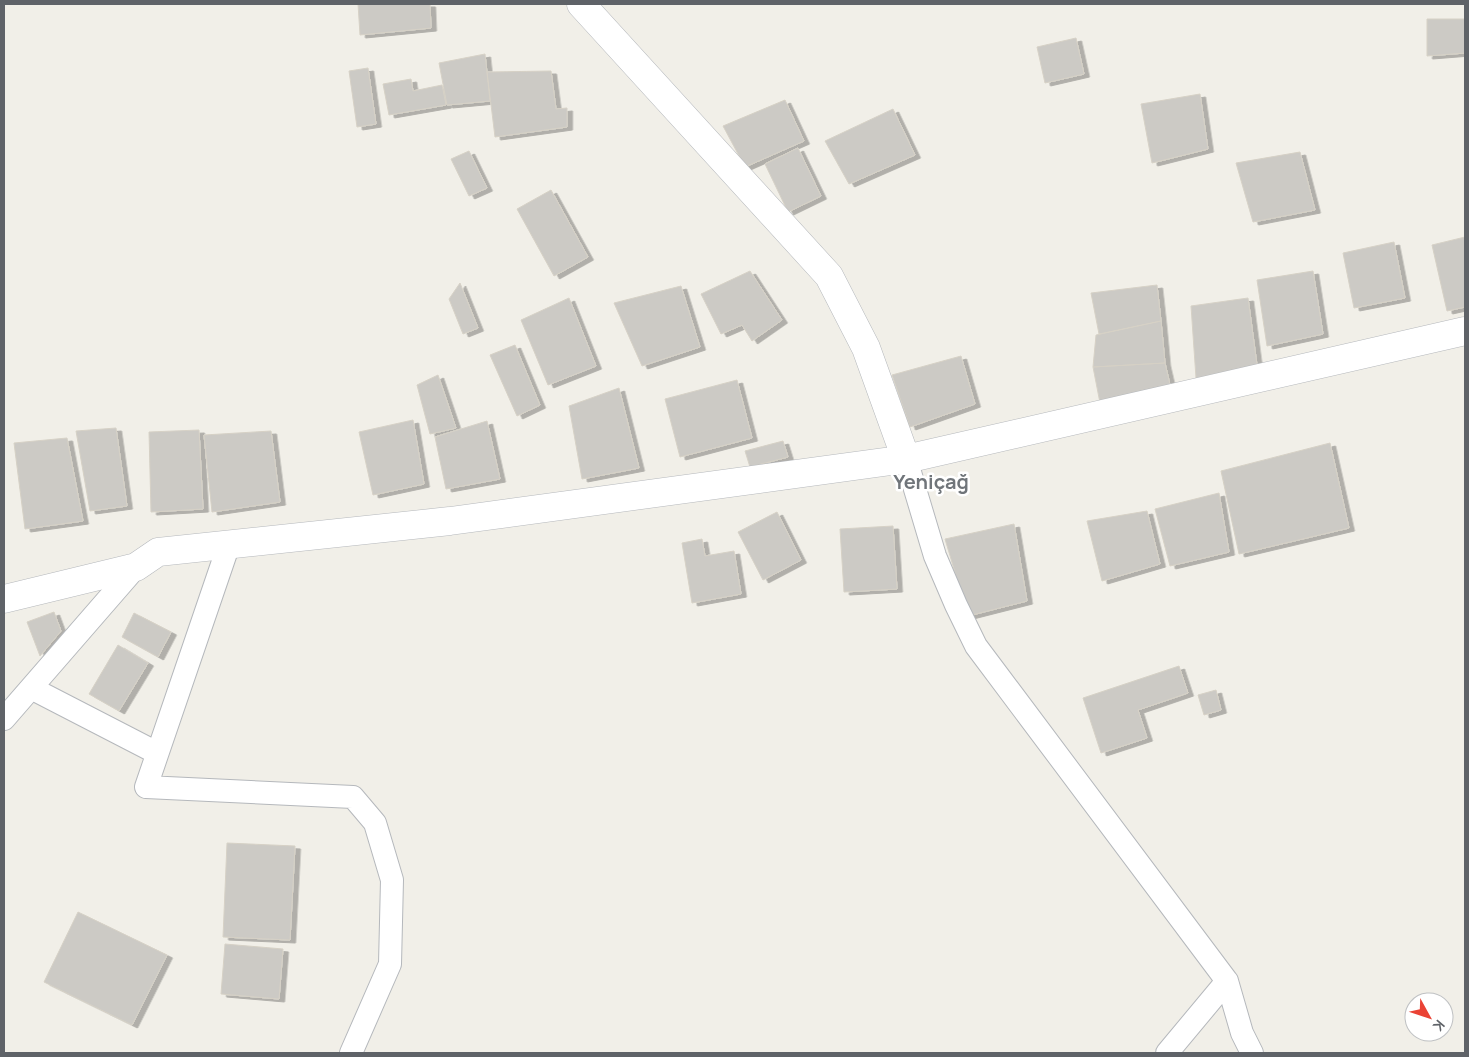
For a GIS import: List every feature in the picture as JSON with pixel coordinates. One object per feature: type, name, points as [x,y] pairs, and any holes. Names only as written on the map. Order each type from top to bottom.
[{"type":"street","points":[[581,4],[829,276],[866,348],[906,459],[935,556],[976,646],[1228,981],[1242,1033],[1252,1053]]},
{"type":"street","points":[[4,720],[136,567],[158,552],[450,521],[906,459],[1465,331]]},
{"type":"street","points":[[229,544],[146,787],[353,797],[375,823],[392,880],[390,964],[350,1053]]},
{"type":"street","points":[[4,599],[136,567]]},
{"type":"street","points":[[31,688],[158,753]]},
{"type":"street","points":[[1167,1053],[1228,981]]},
{"type":"building","points":[[358,4],[430,4],[431,28],[360,35]]},
{"type":"building","points":[[1427,19],[1465,19],[1465,53],[1427,56]]},
{"type":"building","points":[[1076,38],[1084,74],[1045,83],[1037,47]]},
{"type":"building","points":[[485,54],[490,101],[447,105],[439,63]]},
{"type":"building","points":[[368,68],[376,124],[357,127],[349,71]]},
{"type":"building","points":[[551,71],[556,109],[567,108],[567,127],[495,137],[487,72]]},
{"type":"building","points":[[411,79],[413,91],[442,85],[446,105],[389,115],[383,84]]},
{"type":"building","points":[[1200,94],[1208,149],[1152,163],[1141,104]]},
{"type":"building","points":[[785,100],[804,141],[745,167],[723,126]]},
{"type":"building","points":[[893,109],[915,155],[849,184],[825,141]]},
{"type":"building","points":[[798,148],[821,196],[788,212],[765,164]]},
{"type":"building","points":[[469,151],[487,188],[469,196],[451,159]]},
{"type":"building","points":[[1300,152],[1315,210],[1253,222],[1236,163]]},
{"type":"building","points":[[551,190],[588,257],[554,276],[517,209]]},
{"type":"building","points":[[1465,237],[1465,307],[1447,311],[1432,245]]},
{"type":"building","points":[[1394,242],[1405,298],[1354,308],[1343,253]]},
{"type":"building","points":[[750,271],[782,320],[752,341],[742,325],[721,334],[701,294]]},
{"type":"building","points":[[1313,271],[1323,334],[1267,346],[1257,280]]},
{"type":"building","points":[[460,283],[478,328],[463,334],[449,299]]},
{"type":"building","points":[[1157,285],[1161,321],[1099,334],[1091,293]]},
{"type":"building","points":[[681,286],[700,347],[642,366],[614,303]]},
{"type":"building","points":[[569,298],[596,366],[548,385],[521,320]]},
{"type":"building","points":[[1248,298],[1257,365],[1196,378],[1191,306]]},
{"type":"building","points":[[1161,321],[1165,363],[1093,367],[1096,335]]},
{"type":"building","points":[[515,345],[540,405],[517,416],[490,355]]},
{"type":"building","points":[[961,356],[975,404],[910,427],[892,375]]},
{"type":"building","points":[[1165,363],[1171,389],[1100,403],[1093,367]]},
{"type":"building","points":[[438,375],[456,428],[430,434],[417,385]]},
{"type":"building","points":[[737,380],[752,438],[680,457],[665,399]]},
{"type":"building","points":[[619,388],[639,468],[582,479],[569,406]]},
{"type":"building","points":[[413,420],[424,484],[373,495],[359,432]]},
{"type":"building","points":[[487,421],[500,479],[446,489],[435,437]]},
{"type":"building","points":[[116,428],[127,506],[90,511],[76,431]]},
{"type":"building","points":[[199,430],[203,509],[151,512],[149,432]]},
{"type":"building","points":[[271,431],[280,502],[212,512],[204,435]]},
{"type":"building","points":[[67,438],[83,521],[25,529],[14,443]]},
{"type":"building","points":[[783,441],[788,457],[750,467],[745,451]]},
{"type":"building","points":[[1330,443],[1349,528],[1239,554],[1221,471]]},
{"type":"building","points":[[1219,493],[1229,552],[1170,566],[1155,509]]},
{"type":"building","points":[[1147,511],[1160,564],[1102,581],[1087,521]]},
{"type":"building","points":[[777,512],[801,560],[763,580],[738,532]]},
{"type":"building","points":[[1014,524],[1027,601],[968,616],[945,539]]},
{"type":"building","points":[[893,526],[897,589],[844,592],[840,529]]},
{"type":"building","points":[[702,539],[705,556],[734,551],[741,594],[692,603],[682,543]]},
{"type":"building","points":[[54,612],[61,631],[40,656],[27,622]]},
{"type":"building","points":[[134,613],[171,632],[158,657],[122,637]]},
{"type":"building","points":[[118,645],[148,663],[119,711],[89,694]]},
{"type":"building","points":[[1179,666],[1188,693],[1138,710],[1147,738],[1101,753],[1083,698]]},
{"type":"building","points":[[1216,690],[1221,710],[1204,715],[1198,695]]},
{"type":"building","points":[[227,843],[295,846],[290,940],[223,937]]},
{"type":"building","points":[[78,912],[167,955],[132,1025],[44,982]]},
{"type":"building","points":[[225,944],[283,949],[279,999],[221,994]]},
{"type":"district","name":"Yeniçağ","points":[[931,481]]}]
